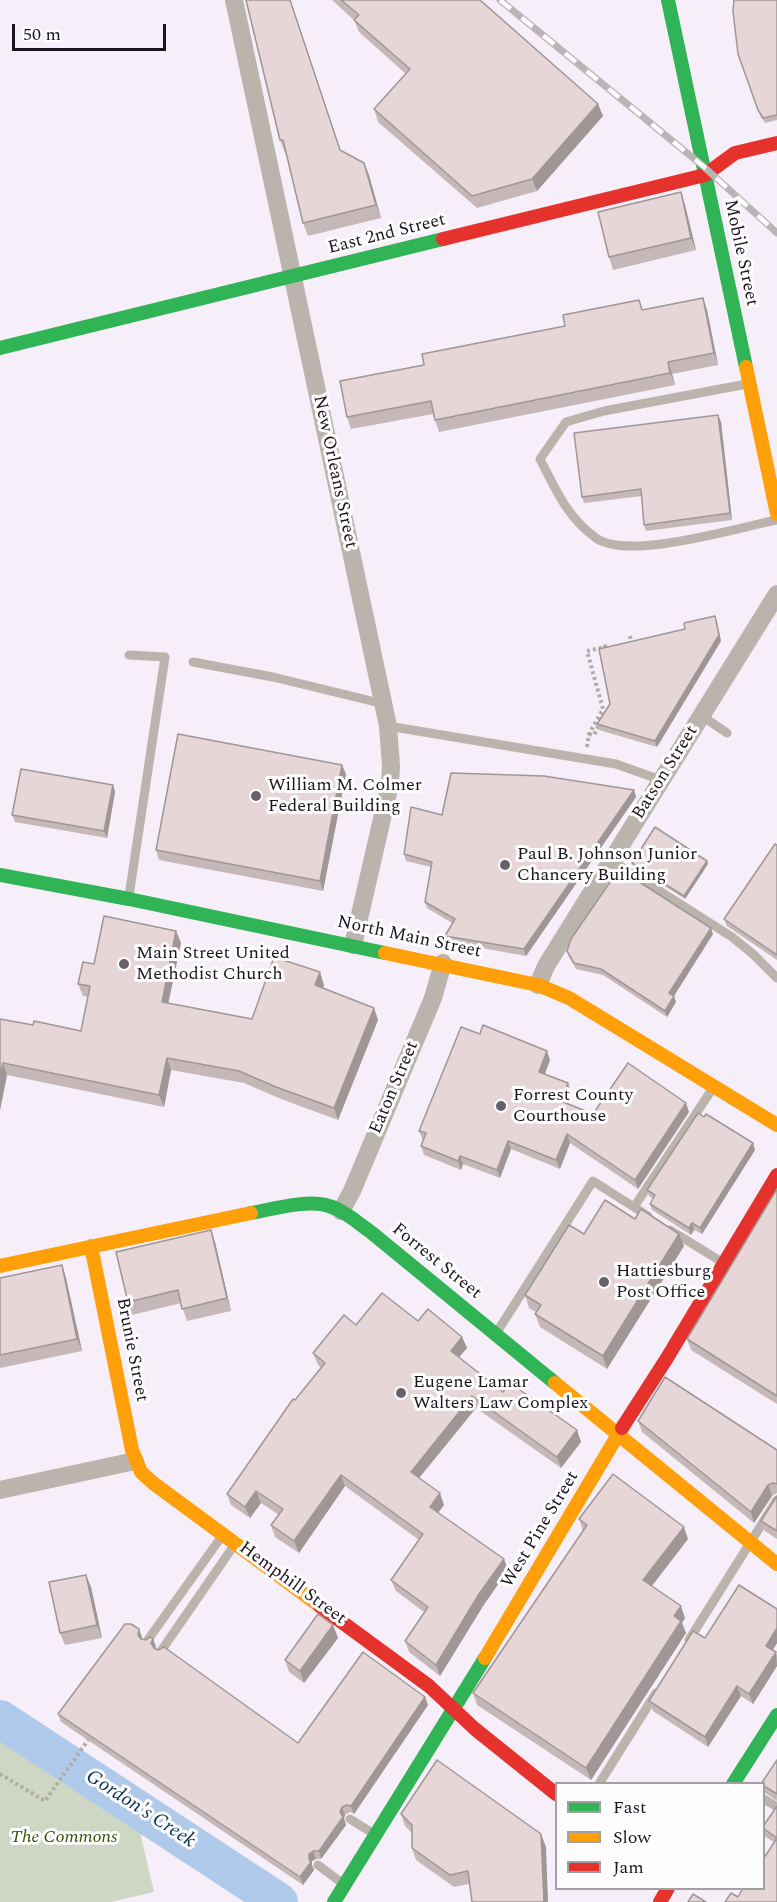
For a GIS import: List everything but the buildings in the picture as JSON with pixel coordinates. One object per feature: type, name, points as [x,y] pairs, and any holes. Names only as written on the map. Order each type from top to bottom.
[{"type":"street","name":"New Orleans Street","points":[[234,0],[388,726],[390,784],[353,945]]},
{"type":"street","name":"Mobile Street","points":[[668,0],[777,514]]},
{"type":"street","name":"East 2nd Street","points":[[0,348],[705,175],[735,153],[777,143]]},
{"type":"street","name":"Batson Street","points":[[537,985],[546,966],[611,860],[777,594]]},
{"type":"street","name":"North Main Street","points":[[0,875],[129,898],[443,963],[537,985],[569,998],[777,1125]]},
{"type":"street","name":"Eaton Street","points":[[340,1211],[352,1191],[433,998],[443,963]]},
{"type":"street","name":"West Pine Street","points":[[334,1902],[454,1710],[618,1434],[777,1175]]},
{"type":"street","name":"Forrest Street","points":[[0,1266],[249,1213],[312,1203],[327,1205],[372,1233],[777,1564]]},
{"type":"street","name":"Brunie Street","points":[[91,1246],[135,1461]]},
{"type":"street","points":[[0,1490],[135,1461]]},
{"type":"street","name":"Hemphill Street","points":[[135,1461],[141,1472],[153,1483],[429,1686],[475,1729],[555,1793]]},
{"type":"street","points":[[736,1782],[777,1715]]},
{"type":"lane","points":[[750,383],[604,411],[566,422],[540,459],[565,507],[597,539],[624,547],[658,546],[777,520]]},
{"type":"lane","points":[[129,655],[165,657],[129,898]]},
{"type":"lane","points":[[193,662],[273,677],[384,704]]},
{"type":"lane","points":[[702,716],[727,733]]},
{"type":"lane","points":[[388,726],[616,764],[661,780]]},
{"type":"lane","points":[[611,860],[732,937],[777,978]]},
{"type":"lane","points":[[634,1207],[714,1086]]},
{"type":"lane","points":[[496,1334],[593,1181],[724,1264]]},
{"type":"lane","points":[[687,1644],[777,1500]]},
{"type":"lane","points":[[147,1641],[223,1534]]},
{"type":"lane","points":[[161,1651],[236,1543]]},
{"type":"lane","points":[[601,1782],[662,1684]]},
{"type":"lane","points":[[350,1819],[376,1835]]},
{"type":"lane","points":[[318,1865],[344,1884]]},
{"type":"path","points":[[630,636],[634,656]]},
{"type":"path","points":[[585,758],[589,734],[603,709],[587,651],[605,647],[605,644]]},
{"type":"path","points":[[589,734],[594,735],[611,706]]},
{"type":"path","points":[[0,1774],[45,1801],[87,1740]]},
{"type":"green space","name":"The Commons","points":[[0,1719],[134,1806],[154,1892],[110,1902],[0,1902]]},
{"type":"waterway","name":"Gordon's Creek","points":[[0,1719],[279,1902]]},
{"type":"railway","points":[[500,0],[703,166],[777,233]]},
{"type":"traffic: fast","points":[[668,0],[746,367]]},
{"type":"traffic: fast","points":[[0,348],[443,239]]},
{"type":"traffic: fast","points":[[0,875],[129,899],[385,953]]},
{"type":"traffic: fast","points":[[251,1213],[290,1205],[311,1204],[321,1204],[340,1211],[372,1233],[555,1383]]},
{"type":"traffic: fast","points":[[334,1902],[485,1658]]},
{"type":"traffic: fast","points":[[734,1782],[777,1715]]},
{"type":"traffic: slow","points":[[746,367],[777,514]]},
{"type":"traffic: slow","points":[[385,953],[538,985],[569,998],[777,1125]]},
{"type":"traffic: slow","points":[[0,1266],[251,1213]]},
{"type":"traffic: slow","points":[[91,1246],[132,1450],[141,1472],[320,1606]]},
{"type":"traffic: slow","points":[[555,1383],[777,1564]]},
{"type":"traffic: slow","points":[[485,1658],[622,1428]]},
{"type":"traffic: jam","points":[[443,239],[705,175],[735,153],[777,143]]},
{"type":"traffic: jam","points":[[622,1428],[667,1358],[777,1175]]},
{"type":"traffic: jam","points":[[320,1606],[429,1686],[475,1729],[555,1793]]},
{"type":"traffic: jam","points":[[660,1902],[667,1890]]},
{"type":"place","name":"William M. Colmer Federal Building","points":[[256,796]]},
{"type":"place","name":"Paul B. Johnson Junior Chancery Building","points":[[505,865]]},
{"type":"place","name":"Main Street United Methodist Church","points":[[124,964]]},
{"type":"place","name":"Forrest County Courthouse","points":[[501,1106]]},
{"type":"place","name":"Hattiesburg Post Office","points":[[604,1282]]},
{"type":"place","name":"Eugene Lamar Walters Law Complex","points":[[401,1393]]}]
